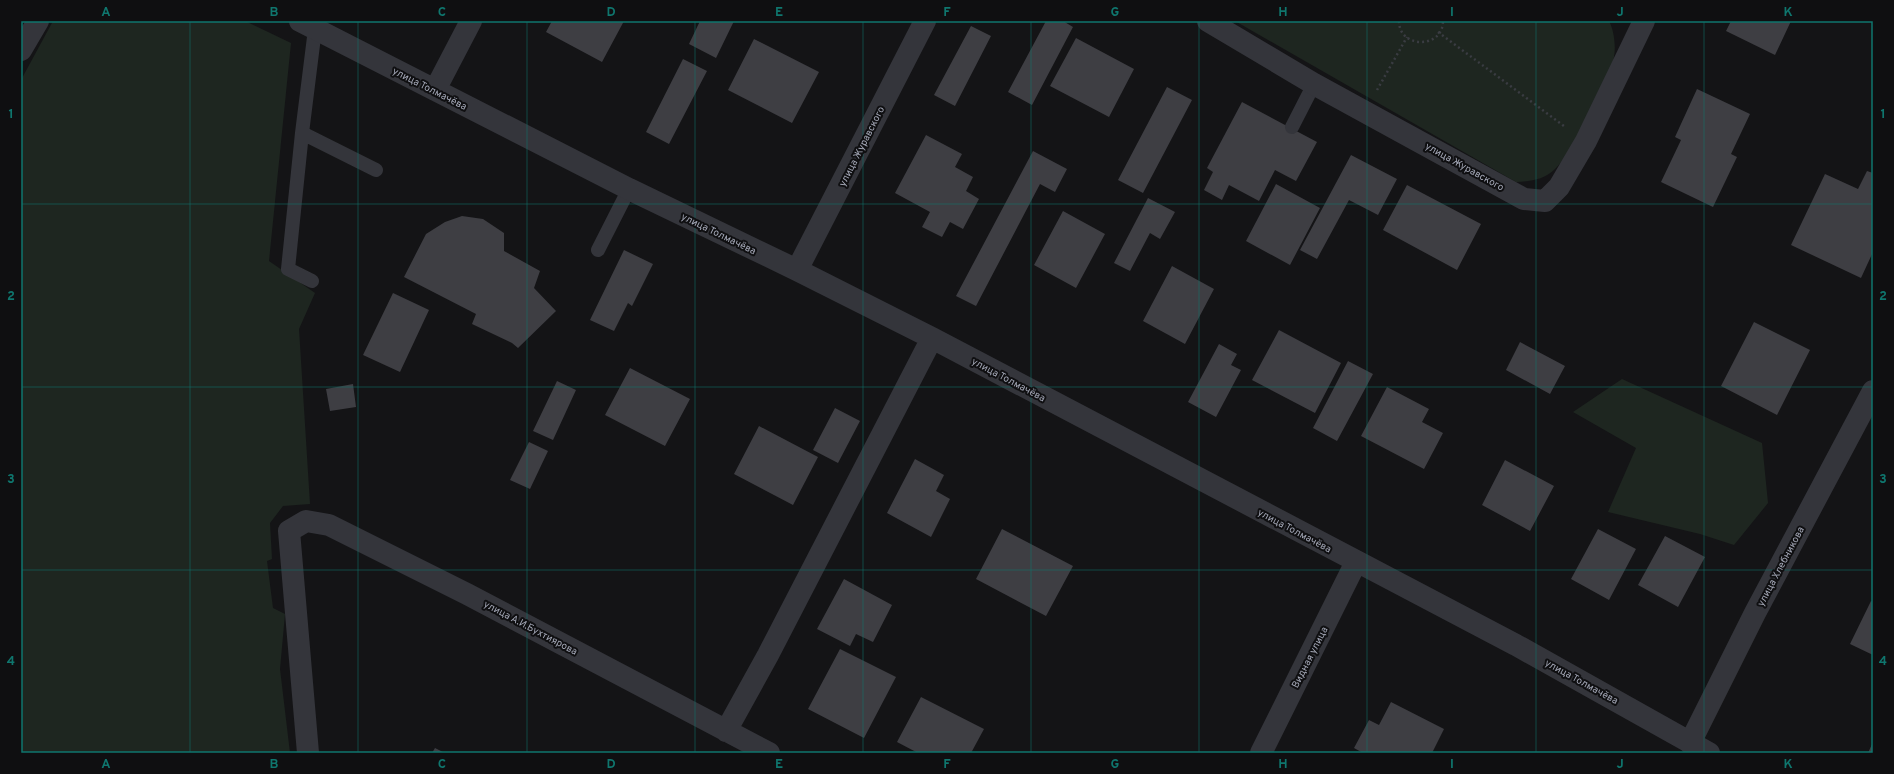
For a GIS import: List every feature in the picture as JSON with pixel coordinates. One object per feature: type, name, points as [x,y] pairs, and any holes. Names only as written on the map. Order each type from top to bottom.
[{"type":"street","points":[[21,50],[38,21]]},
{"type":"street","points":[[435,90],[471,21]]},
{"type":"street","name":"улица Журавского","points":[[797,270],[925,21]]},
{"type":"street","name":"улица Журавского","points":[[1208,21],[1314,84],[1524,199],[1545,201],[1559,187],[1586,141],[1644,21]]},
{"type":"street","name":"улица Толмачёва","points":[[308,25],[629,189],[797,270],[932,338],[1516,645],[1709,753]]},
{"type":"street","points":[[726,731],[768,654],[932,338]]},
{"type":"street","name":"улица Хлебникова","points":[[1690,743],[1755,613],[1873,391]]},
{"type":"street","name":"улица А.И.Бухтиярова","points":[[308,753],[289,531],[306,521],[329,525],[467,594],[769,753]]},
{"type":"street","name":"Видная улица","points":[[1261,753],[1356,562]]},
{"type":"lane","points":[[308,25],[302,133],[288,269],[312,281]]},
{"type":"lane","points":[[1292,126],[1314,84]]},
{"type":"lane","points":[[302,133],[376,170]]},
{"type":"lane","points":[[598,250],[629,189]]},
{"type":"path","points":[[1399,21],[1402,33],[1416,42],[1425,43],[1433,39],[1443,25],[1443,21]]},
{"type":"path","points":[[1438,32],[1551,117],[1586,141]]},
{"type":"path","points":[[1365,111],[1407,37]]},
{"type":"shaded area","points":[[53,21],[245,21],[291,43],[269,261],[315,293],[299,329],[310,504],[283,506],[270,523],[272,559],[267,561],[273,608],[285,614],[280,669],[290,753],[21,753],[21,80]]},
{"type":"shaded area","points":[[1235,21],[1609,21],[1615,43],[1615,53],[1599,99],[1581,133],[1563,161],[1551,173],[1542,178],[1516,182]]},
{"type":"shaded area","points":[[1622,379],[1762,443],[1768,503],[1734,545],[1700,534],[1608,512],[1636,448],[1573,412]]},
{"type":"building","points":[[552,21],[624,21],[602,62],[546,32]]},
{"type":"building","points":[[700,21],[734,21],[716,58],[689,44]]},
{"type":"building","points":[[1046,21],[1063,21],[1073,27],[1032,105],[1008,92]]},
{"type":"building","points":[[1731,21],[1791,21],[1775,55],[1726,31]]},
{"type":"building","points":[[971,26],[991,36],[955,106],[934,95]]},
{"type":"building","points":[[1076,38],[1134,69],[1109,117],[1050,86]]},
{"type":"building","points":[[754,39],[819,72],[792,123],[728,90]]},
{"type":"building","points":[[683,59],[707,71],[669,144],[646,132]]},
{"type":"building","points":[[1167,87],[1192,100],[1143,193],[1118,180]]},
{"type":"building","points":[[1697,89],[1750,114],[1731,154],[1737,157],[1713,207],[1661,182],[1681,140],[1675,137]]},
{"type":"building","points":[[1242,102],[1317,142],[1296,181],[1275,170],[1259,201],[1229,185],[1222,200],[1204,190],[1213,172],[1207,168]]},
{"type":"building","points":[[926,135],[962,154],[955,167],[973,177],[966,191],[979,199],[963,229],[950,222],[942,237],[922,227],[930,212],[895,193]]},
{"type":"building","points":[[1033,151],[1067,169],[1055,192],[1040,184],[976,306],[956,296]]},
{"type":"building","points":[[1351,155],[1397,179],[1378,215],[1349,200],[1317,259],[1300,250]]},
{"type":"building","points":[[1867,171],[1873,173],[1873,252],[1861,278],[1791,245],[1825,174],[1858,189]]},
{"type":"building","points":[[1276,184],[1320,208],[1290,265],[1246,241]]},
{"type":"building","points":[[1407,185],[1481,224],[1457,270],[1383,230]]},
{"type":"building","points":[[1148,198],[1175,212],[1160,239],[1150,233],[1130,271],[1114,263]]},
{"type":"building","points":[[1063,211],[1105,234],[1076,288],[1034,265]]},
{"type":"building","points":[[462,216],[483,219],[504,233],[504,251],[540,271],[534,288],[556,311],[518,348],[512,343],[472,324],[476,314],[404,277],[426,234],[445,222]]},
{"type":"building","points":[[624,250],[653,264],[632,306],[628,303],[614,331],[590,320]]},
{"type":"building","points":[[1172,266],[1214,289],[1185,344],[1143,321]]},
{"type":"building","points":[[393,293],[429,310],[400,372],[363,355]]},
{"type":"building","points":[[1754,322],[1810,350],[1777,415],[1721,386]]},
{"type":"building","points":[[1279,330],[1341,363],[1315,413],[1252,380]]},
{"type":"building","points":[[1520,342],[1565,366],[1550,394],[1506,370]]},
{"type":"building","points":[[1219,344],[1237,354],[1231,365],[1241,370],[1216,417],[1188,402]]},
{"type":"building","points":[[1348,361],[1373,374],[1337,441],[1313,428]]},
{"type":"building","points":[[630,368],[690,399],[665,446],[605,415]]},
{"type":"building","points":[[557,381],[576,390],[553,440],[533,431]]},
{"type":"building","points":[[353,384],[356,407],[330,411],[326,389]]},
{"type":"building","points":[[1387,387],[1429,409],[1422,422],[1443,433],[1424,469],[1361,436]]},
{"type":"building","points":[[835,408],[860,421],[838,463],[813,450]]},
{"type":"building","points":[[759,426],[818,457],[793,505],[734,474]]},
{"type":"building","points":[[529,442],[548,451],[530,489],[510,480]]},
{"type":"building","points":[[915,459],[944,475],[936,491],[950,499],[931,537],[887,513]]},
{"type":"building","points":[[1505,460],[1554,486],[1530,531],[1482,505]]},
{"type":"building","points":[[1002,529],[1073,566],[1046,616],[976,579]]},
{"type":"building","points":[[1598,529],[1636,549],[1609,600],[1571,579]]},
{"type":"building","points":[[1665,536],[1705,557],[1678,607],[1638,585]]},
{"type":"building","points":[[844,579],[892,605],[873,642],[856,634],[850,646],[817,629]]},
{"type":"building","points":[[1871,601],[1873,602],[1873,655],[1850,644]]},
{"type":"building","points":[[840,649],[896,677],[864,738],[808,709]]},
{"type":"building","points":[[921,697],[984,729],[971,753],[918,753],[897,742]]},
{"type":"building","points":[[1391,702],[1444,729],[1432,753],[1363,753],[1354,748],[1369,720],[1379,725]]},
{"type":"building","points":[[1873,742],[1873,753],[1868,753]]},
{"type":"building","points":[[435,748],[445,753],[432,753]]}]
